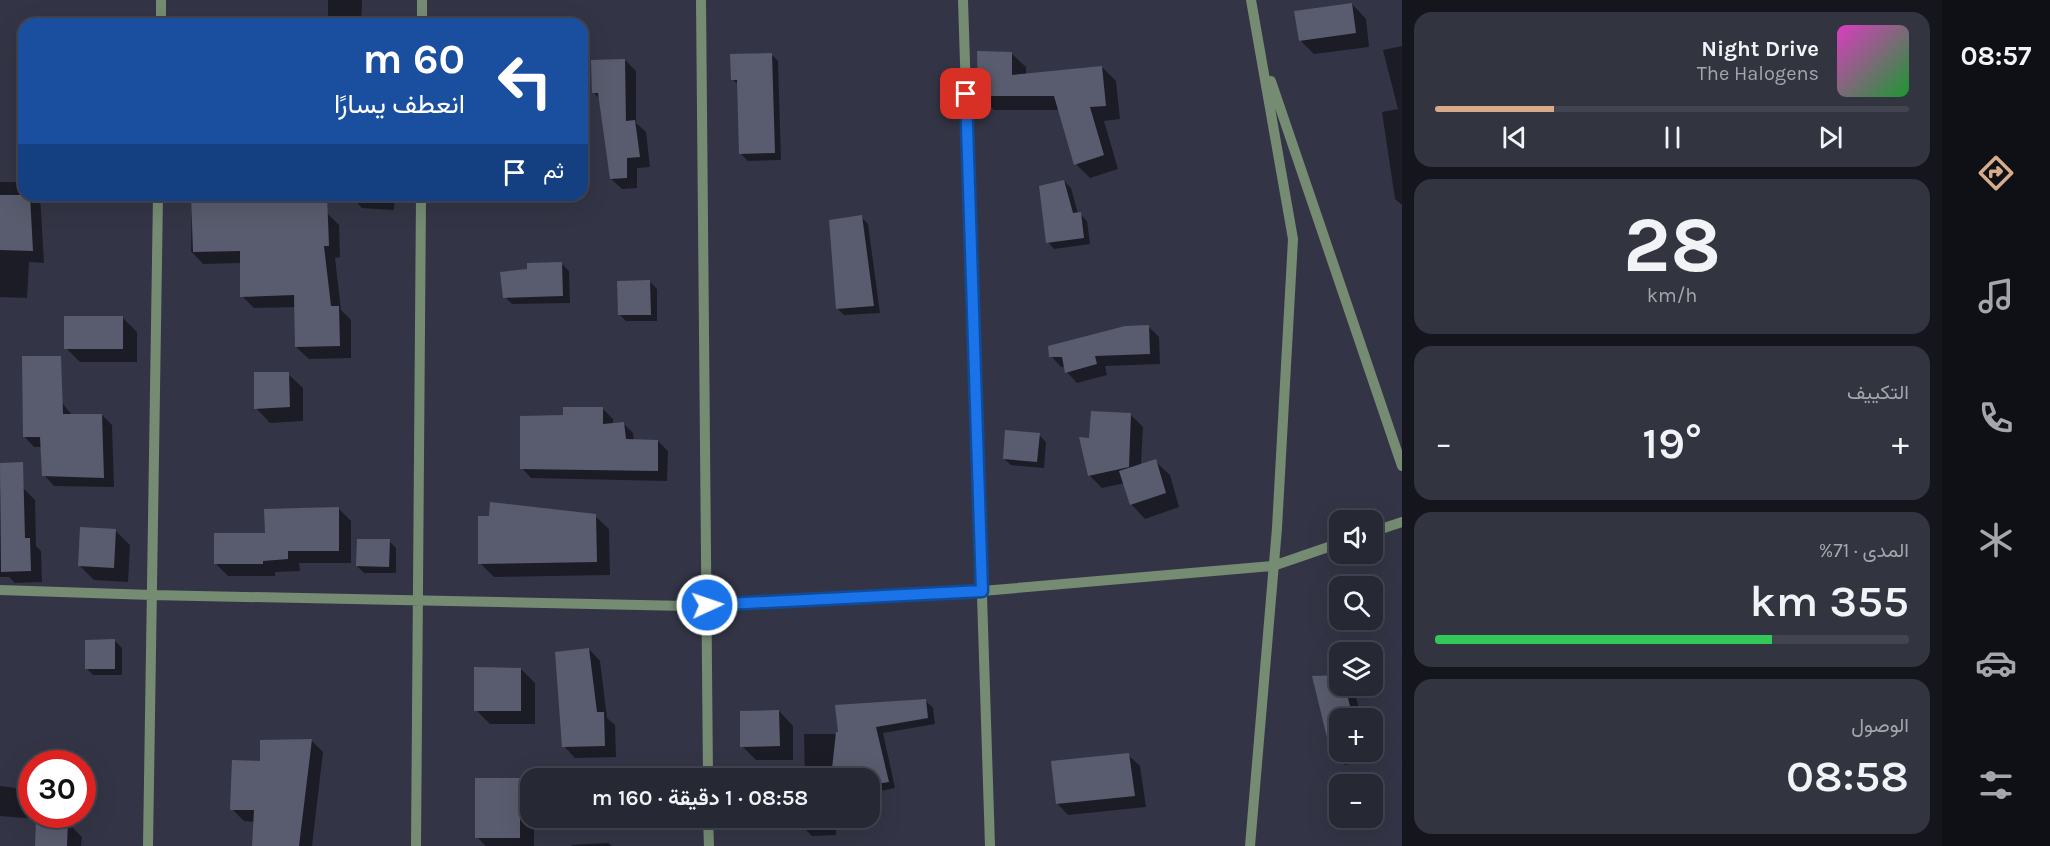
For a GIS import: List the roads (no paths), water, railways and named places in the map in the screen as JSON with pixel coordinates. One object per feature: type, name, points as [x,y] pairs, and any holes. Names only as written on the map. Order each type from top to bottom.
[{"type":"street","points":[[161,0],[161,18]]},
{"type":"street","points":[[422,0],[422,18]]},
{"type":"street","points":[[701,0],[708,768]]},
{"type":"street","points":[[963,0],[990,846]]},
{"type":"street","points":[[1250,846],[1273,566],[1293,239],[1251,0]]},
{"type":"street","points":[[1260,50],[1402,466]]},
{"type":"street","points":[[148,846],[158,201]]},
{"type":"street","points":[[416,846],[421,201]]},
{"type":"street","points":[[1383,528],[1402,522]]},
{"type":"street","points":[[0,590],[418,601],[707,605],[982,591],[1273,566],[1329,547]]},
{"type":"street","points":[[708,828],[709,846]]}]
